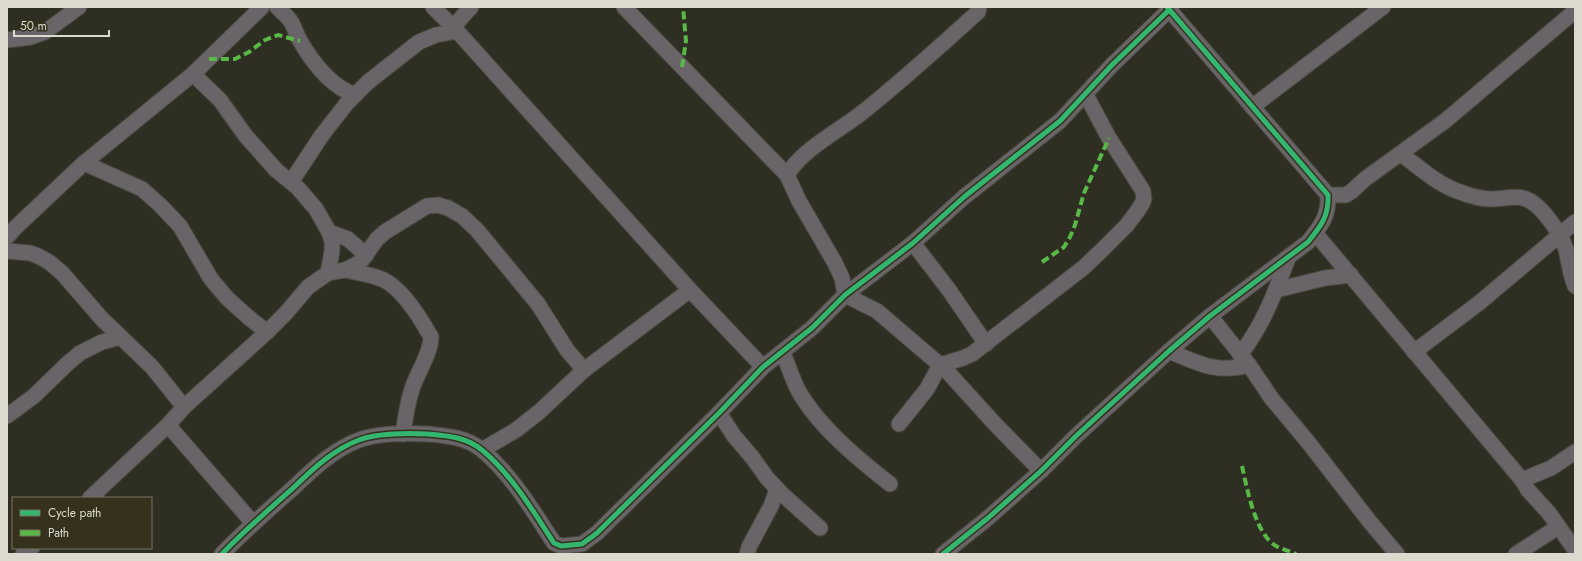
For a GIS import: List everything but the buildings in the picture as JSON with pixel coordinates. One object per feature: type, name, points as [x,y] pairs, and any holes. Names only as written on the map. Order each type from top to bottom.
[{"type":"street","points":[[7,40],[31,37],[44,32],[79,7]]},
{"type":"street","points":[[7,237],[84,163],[193,74],[262,7]]},
{"type":"street","points":[[277,7],[291,21],[306,52],[319,68],[333,82],[348,93],[354,95]]},
{"type":"street","points":[[434,7],[690,290],[763,367]]},
{"type":"street","points":[[291,182],[322,135],[354,95],[386,67],[419,42],[455,29],[471,7]]},
{"type":"street","points":[[624,7],[787,175],[799,201],[836,263],[842,278],[845,295]]},
{"type":"street","points":[[787,175],[792,167],[801,158],[898,84],[978,12],[979,7]]},
{"type":"street","points":[[1252,107],[1383,7]]},
{"type":"street","points":[[222,554],[253,523],[319,464],[337,452],[358,440],[376,435],[403,434],[456,437],[470,442],[482,450],[519,491],[554,543],[563,550],[582,544],[589,539],[719,413],[763,367],[783,353],[812,328],[845,295],[913,243],[964,197],[1060,121],[1168,8],[1328,195],[1328,207],[1318,229],[1308,242],[1210,316],[1170,350],[1076,436],[1041,471],[943,554]]},
{"type":"street","points":[[1328,195],[1346,195],[1451,117],[1573,20]]},
{"type":"street","points":[[193,74],[220,100],[245,135],[276,170],[298,188],[316,210],[329,232],[332,241],[332,251],[328,273]]},
{"type":"street","points":[[899,424],[927,388],[940,364],[963,358],[986,344],[1083,268],[1127,225],[1142,204],[1144,199],[1143,191],[1109,138],[1086,95]]},
{"type":"street","points":[[1401,154],[1448,187],[1459,192],[1480,198],[1524,198],[1533,202],[1560,234],[1566,249],[1570,275],[1575,286]]},
{"type":"street","points":[[84,163],[142,189],[160,205],[180,226],[215,283],[227,298],[267,332]]},
{"type":"street","points":[[91,497],[168,425],[184,407],[267,332],[286,313],[308,287],[328,273],[345,270],[357,264],[366,255],[377,239],[385,232],[427,206],[438,205],[448,208],[462,216],[500,257],[538,304],[567,350],[584,370]]},
{"type":"street","points":[[1414,352],[1479,302],[1575,222]]},
{"type":"street","points":[[329,232],[348,239],[366,255]]},
{"type":"street","points":[[1315,233],[1522,480],[1528,490],[1549,513],[1575,550]]},
{"type":"street","points":[[913,243],[986,344]]},
{"type":"street","points":[[7,251],[30,253],[49,262],[73,283],[88,304],[152,367],[184,407]]},
{"type":"street","points":[[1170,350],[1195,362],[1215,369],[1235,369],[1244,360],[1254,336],[1271,304],[1288,258]]},
{"type":"street","points":[[345,270],[371,275],[385,280],[411,307],[431,337],[431,343],[419,370],[408,402],[403,434]]},
{"type":"street","points":[[1276,290],[1324,278],[1351,275]]},
{"type":"street","points":[[482,450],[516,430],[539,412],[584,370],[690,290]]},
{"type":"street","points":[[845,295],[877,311],[940,364],[1041,471]]},
{"type":"street","points":[[1210,316],[1272,399],[1397,554]]},
{"type":"street","points":[[7,416],[34,396],[80,353],[102,342],[121,337]]},
{"type":"street","points":[[783,353],[798,390],[815,415],[861,461],[890,484]]},
{"type":"street","points":[[719,413],[734,436],[776,489],[820,528]]},
{"type":"street","points":[[168,425],[253,523]]},
{"type":"street","points":[[1522,480],[1551,468],[1575,452]]},
{"type":"street","points":[[747,554],[748,547],[771,506],[776,489]]},
{"type":"street","points":[[1516,554],[1558,527]]},
{"type":"street","points":[[955,554],[964,537]]},
{"type":"marked path","points":[[682,67],[686,41],[683,7]]},
{"type":"marked path","points":[[209,59],[235,59],[249,52],[265,40],[278,35],[300,41]]},
{"type":"marked path","points":[[1042,262],[1064,247],[1070,237],[1084,193],[1109,138]]},
{"type":"marked path","points":[[1242,466],[1253,510],[1263,532],[1276,546],[1296,554]]},
{"type":"cycle path","points":[[943,554],[988,518],[1041,471],[1076,436],[1169,351],[1210,316],[1308,242],[1326,215],[1328,195],[1167,7]]},
{"type":"cycle path","points":[[222,554],[314,468],[331,455],[359,440],[384,435],[402,434],[428,434],[470,442],[482,450],[503,471],[530,506],[554,543],[561,546],[582,544],[597,533],[719,413],[763,367],[812,328],[845,295],[913,243],[964,197],[1060,121],[1112,65],[1169,10]]}]
